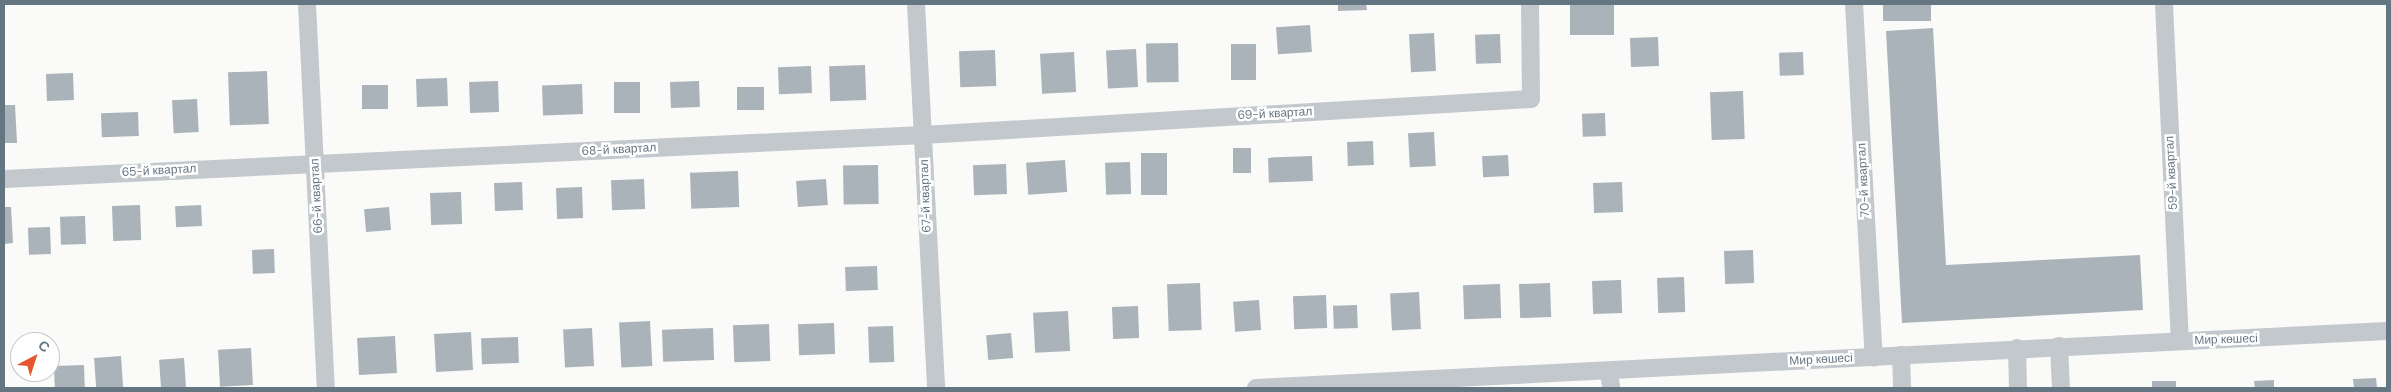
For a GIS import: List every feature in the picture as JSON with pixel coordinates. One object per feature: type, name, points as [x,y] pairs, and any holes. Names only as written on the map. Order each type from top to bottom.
[{"type":"street","name":"66-й квартал","points":[[307,4],[326,388]]},
{"type":"street","name":"67-й квартал","points":[[916,4],[936,388]]},
{"type":"street","name":"69-й квартал","points":[[923,135],[1531,99],[1530,4]]},
{"type":"street","name":"70-й квартал","points":[[1854,4],[1874,357]]},
{"type":"street","name":"59-й квартал","points":[[2164,4],[2180,341]]},
{"type":"street","name":"68-й квартал","points":[[315,164],[923,135]]},
{"type":"street","name":"65-й квартал","points":[[4,179],[315,164]]},
{"type":"street","name":"Мир көшесі","points":[[1256,388],[1901,356],[2016,348],[2387,331]]},
{"type":"street","points":[[2059,346],[2061,388]]},
{"type":"street","points":[[2016,348],[2018,388]]},
{"type":"street","points":[[1901,356],[1902,388]]},
{"type":"street","points":[[1610,370],[1611,388]]},
{"type":"building","points":[[1338,4],[1366,4],[1367,10],[1338,11]]},
{"type":"building","points":[[1570,4],[1614,4],[1614,35],[1570,35]]},
{"type":"building","points":[[1883,4],[1931,4],[1931,21],[1883,21]]},
{"type":"building","points":[[1310,25],[1312,52],[1278,54],[1276,27]]},
{"type":"building","points":[[1933,28],[1946,265],[2140,255],[2143,310],[1902,323],[1886,31]]},
{"type":"building","points":[[1434,33],[1436,71],[1411,72],[1409,34]]},
{"type":"building","points":[[1500,34],[1501,63],[1476,64],[1475,35]]},
{"type":"building","points":[[1658,37],[1659,66],[1631,67],[1630,38]]},
{"type":"building","points":[[1178,43],[1179,82],[1147,83],[1146,44]]},
{"type":"building","points":[[1231,44],[1256,44],[1256,80],[1231,80]]},
{"type":"building","points":[[1136,49],[1138,87],[1108,89],[1106,51]]},
{"type":"building","points":[[995,50],[996,86],[960,87],[959,51]]},
{"type":"building","points":[[1074,52],[1076,92],[1042,94],[1040,54]]},
{"type":"building","points":[[1803,52],[1804,75],[1780,76],[1779,53]]},
{"type":"building","points":[[865,65],[866,100],[830,101],[829,66]]},
{"type":"building","points":[[811,66],[812,93],[779,94],[778,67]]},
{"type":"building","points":[[267,71],[269,124],[230,125],[228,72]]},
{"type":"building","points":[[73,73],[74,100],[47,101],[46,74]]},
{"type":"building","points":[[447,78],[448,106],[417,107],[416,79]]},
{"type":"building","points":[[498,81],[499,112],[470,113],[469,82]]},
{"type":"building","points":[[699,81],[700,107],[671,108],[670,82]]},
{"type":"building","points":[[614,82],[640,82],[640,113],[614,113]]},
{"type":"building","points":[[582,84],[583,114],[543,115],[542,85]]},
{"type":"building","points":[[362,85],[388,85],[388,109],[362,109]]},
{"type":"building","points":[[737,87],[764,87],[764,110],[737,110]]},
{"type":"building","points":[[1743,91],[1745,139],[1712,140],[1710,92]]},
{"type":"building","points":[[197,99],[199,132],[174,133],[172,100]]},
{"type":"building","points":[[4,105],[15,105],[17,143],[4,143]]},
{"type":"building","points":[[138,112],[139,136],[102,137],[101,113]]},
{"type":"building","points":[[1605,113],[1606,136],[1583,137],[1582,114]]},
{"type":"building","points":[[1434,132],[1436,166],[1410,167],[1408,133]]},
{"type":"building","points":[[1373,141],[1374,165],[1348,166],[1347,142]]},
{"type":"building","points":[[1233,148],[1251,148],[1251,173],[1233,173]]},
{"type":"building","points":[[1141,153],[1167,153],[1167,195],[1141,195]]},
{"type":"building","points":[[1508,155],[1509,176],[1483,177],[1482,156]]},
{"type":"building","points":[[1312,156],[1313,181],[1269,183],[1268,158]]},
{"type":"building","points":[[1065,160],[1067,192],[1028,195],[1026,163]]},
{"type":"building","points":[[1130,162],[1131,194],[1106,195],[1105,163]]},
{"type":"building","points":[[1006,164],[1007,194],[974,195],[973,165]]},
{"type":"building","points":[[878,165],[879,204],[844,205],[843,166]]},
{"type":"building","points":[[738,171],[739,207],[691,209],[690,173]]},
{"type":"building","points":[[644,179],[645,209],[612,210],[611,180]]},
{"type":"building","points":[[826,179],[828,205],[798,207],[796,181]]},
{"type":"building","points":[[522,182],[523,210],[495,211],[494,183]]},
{"type":"building","points":[[1622,182],[1623,212],[1594,213],[1593,183]]},
{"type":"building","points":[[582,187],[583,218],[557,219],[556,188]]},
{"type":"building","points":[[461,192],[462,224],[431,225],[430,193]]},
{"type":"building","points":[[140,205],[141,240],[113,241],[112,206]]},
{"type":"building","points":[[201,205],[202,226],[176,227],[175,206]]},
{"type":"building","points":[[4,207],[11,207],[13,243],[4,244]]},
{"type":"building","points":[[389,207],[391,230],[366,232],[364,209]]},
{"type":"building","points":[[85,216],[86,244],[61,245],[60,217]]},
{"type":"building","points":[[50,227],[51,254],[29,255],[28,228]]},
{"type":"building","points":[[274,249],[275,273],[253,274],[252,250]]},
{"type":"building","points":[[1753,250],[1754,283],[1725,284],[1724,251]]},
{"type":"building","points":[[877,266],[878,290],[846,291],[845,267]]},
{"type":"building","points":[[1684,277],[1685,312],[1658,313],[1657,278]]},
{"type":"building","points":[[1621,280],[1622,313],[1593,314],[1592,281]]},
{"type":"building","points":[[1200,283],[1202,330],[1169,331],[1167,284]]},
{"type":"building","points":[[1550,283],[1551,317],[1520,318],[1519,284]]},
{"type":"building","points":[[1500,284],[1501,318],[1464,319],[1463,285]]},
{"type":"building","points":[[1419,292],[1421,329],[1392,330],[1390,294]]},
{"type":"building","points":[[1326,295],[1327,328],[1294,329],[1293,296]]},
{"type":"building","points":[[1259,300],[1261,330],[1235,332],[1233,302]]},
{"type":"building","points":[[1357,305],[1358,328],[1334,329],[1333,306]]},
{"type":"building","points":[[1138,306],[1139,338],[1113,339],[1112,307]]},
{"type":"building","points":[[1068,311],[1070,351],[1035,353],[1033,313]]},
{"type":"building","points":[[650,321],[652,366],[621,368],[619,323]]},
{"type":"building","points":[[834,323],[835,354],[799,355],[798,324]]},
{"type":"building","points":[[769,324],[770,361],[734,362],[733,325]]},
{"type":"building","points":[[893,326],[894,362],[869,363],[868,327]]},
{"type":"building","points":[[592,328],[594,366],[565,367],[563,330]]},
{"type":"building","points":[[713,328],[714,360],[663,362],[662,330]]},
{"type":"building","points":[[471,332],[473,370],[436,372],[434,334]]},
{"type":"building","points":[[1011,333],[1013,358],[988,360],[986,335]]},
{"type":"building","points":[[395,336],[397,373],[359,375],[357,338]]},
{"type":"building","points":[[518,337],[519,363],[482,364],[481,338]]},
{"type":"building","points":[[251,348],[253,385],[220,387],[218,350]]},
{"type":"building","points":[[121,356],[123,388],[96,388],[94,358]]},
{"type":"building","points":[[184,358],[186,388],[161,388],[159,360]]},
{"type":"building","points":[[84,365],[85,388],[55,388],[55,382],[60,382],[60,366]]},
{"type":"building","points":[[2376,378],[2377,388],[2354,388],[2353,379]]},
{"type":"building","points":[[2274,380],[2274,388],[2255,388],[2254,381]]},
{"type":"building","points":[[2152,381],[2176,381],[2176,388],[2152,388]]}]
